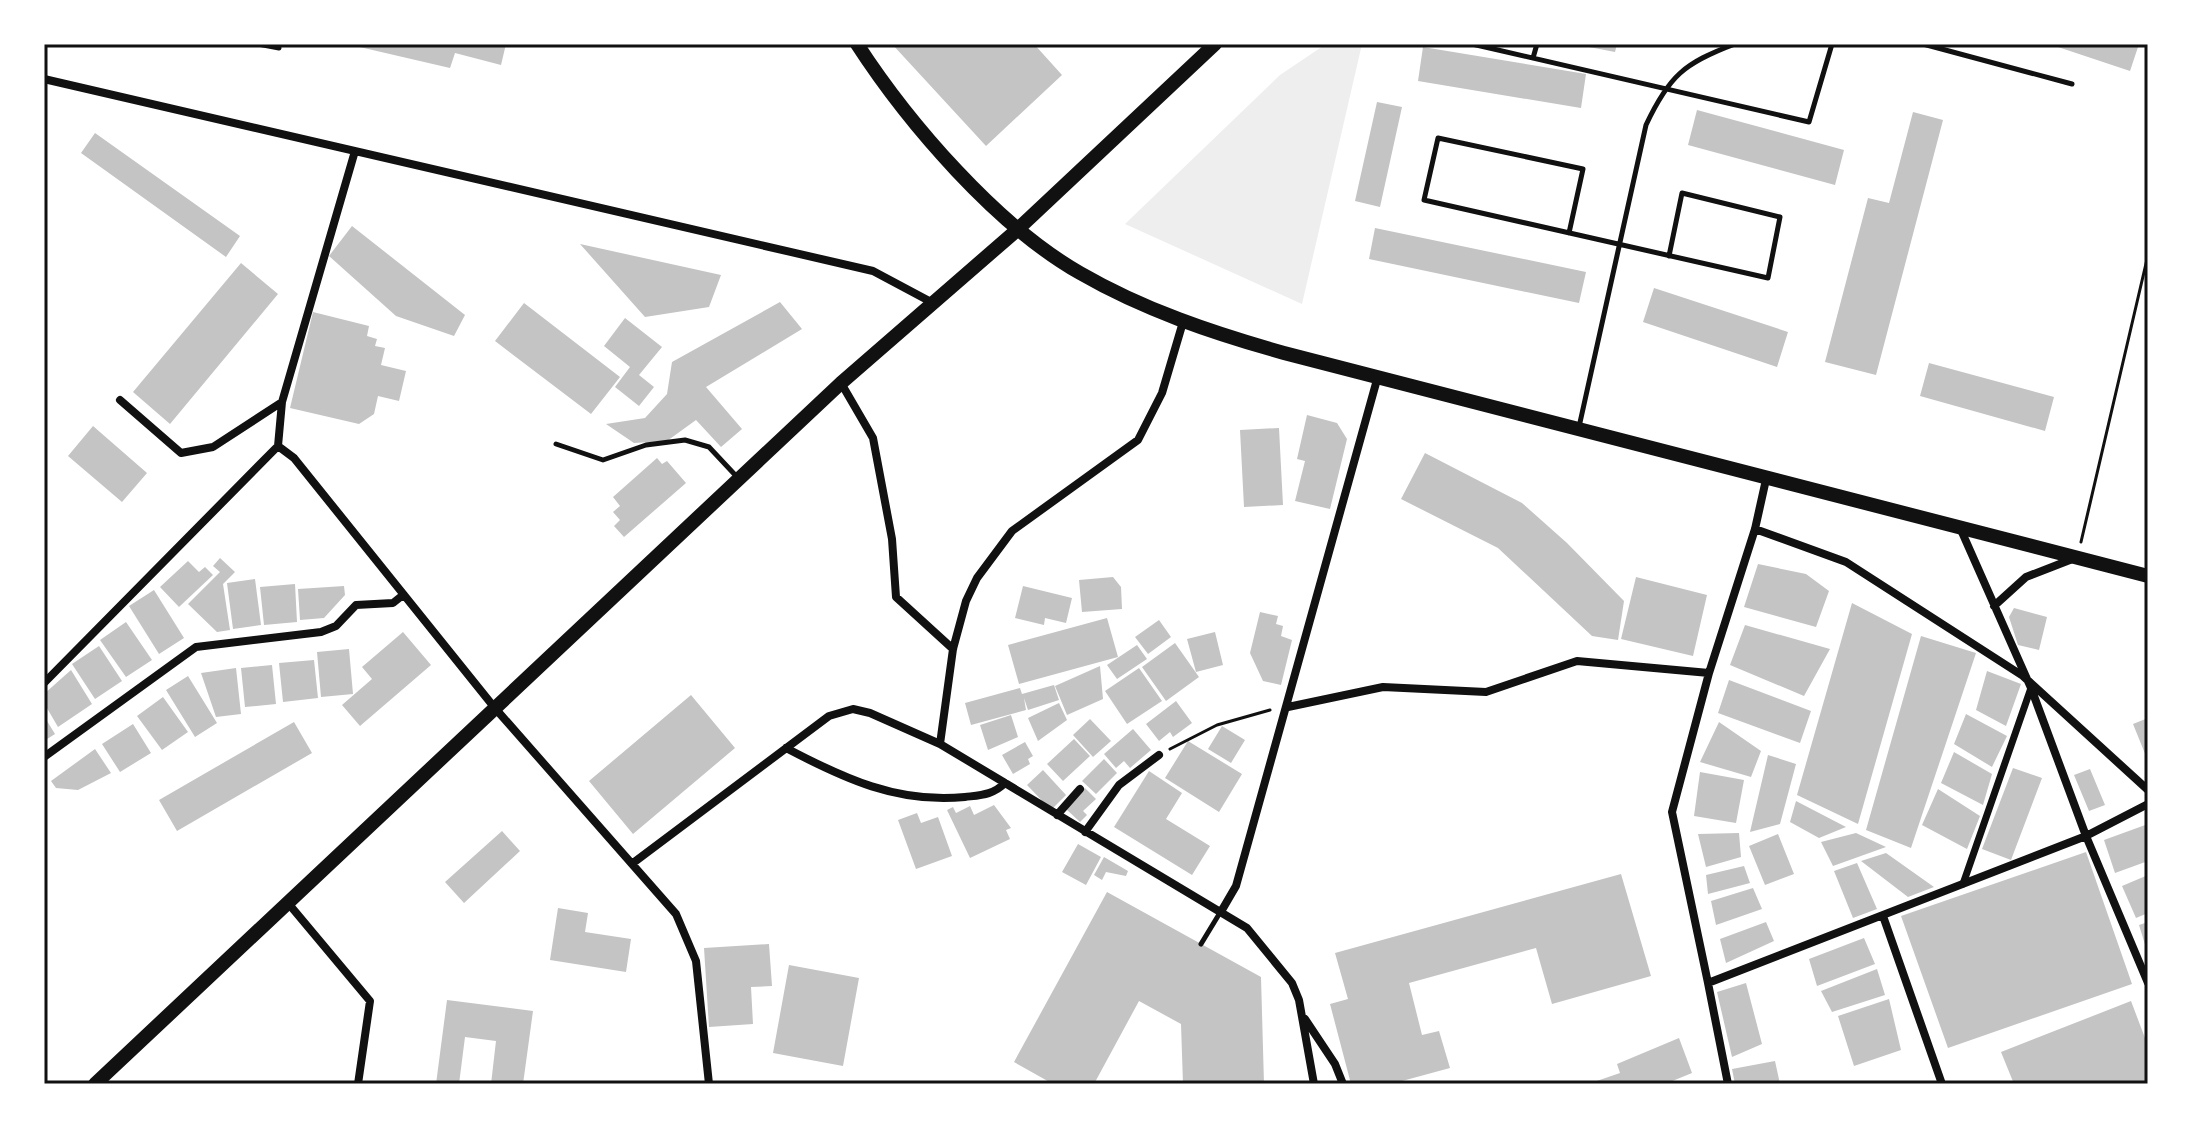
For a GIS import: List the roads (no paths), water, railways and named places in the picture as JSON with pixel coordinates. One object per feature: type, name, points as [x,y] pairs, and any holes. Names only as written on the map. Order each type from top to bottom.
[{"type":"street","points":[[857,44],[896,103],[1017,230],[1078,272],[1183,322],[1284,353],[1767,475],[1961,530],[2148,576]]},
{"type":"street","points":[[95,1084],[841,383],[1017,230],[1215,44]]},
{"type":"street","points":[[44,79],[873,271],[933,303]]},
{"type":"street","points":[[44,683],[278,446],[282,402],[355,151]]},
{"type":"street","points":[[940,744],[953,649],[971,589],[1003,542],[1138,440],[1162,393],[1183,322]]},
{"type":"street","points":[[1222,910],[1236,886],[1378,376]]},
{"type":"street","points":[[841,383],[873,438],[892,539],[898,602],[953,649]]},
{"type":"street","points":[[120,400],[181,453],[213,447],[282,402]]},
{"type":"street","points":[[278,446],[294,458],[494,707],[676,914],[696,961],[709,1084]]},
{"type":"street","points":[[1728,1084],[1672,812],[1709,673],[1755,529],[1767,475]]},
{"type":"street","points":[[1755,529],[1846,562],[2023,676],[2148,790]]},
{"type":"street","points":[[1961,530],[2023,676],[2031,688],[2086,836],[2148,983]]},
{"type":"street","points":[[1994,606],[2026,577],[2077,557]]},
{"type":"street","points":[[44,757],[196,647],[321,632],[336,626],[356,605],[393,603],[403,595]]},
{"type":"street","points":[[1288,707],[1383,687],[1486,692],[1577,661],[1709,673]]},
{"type":"street","points":[[1963,884],[2031,688]]},
{"type":"street","points":[[633,863],[829,716],[853,709],[888,720],[940,744],[1222,910],[1266,948],[1292,983],[1304,1017],[1314,1084]]},
{"type":"street","points":[[786,748],[866,787],[902,795],[928,798],[978,795],[997,791],[1005,783]]},
{"type":"street","points":[[1085,832],[1119,785],[1159,755]]},
{"type":"street","points":[[1057,815],[1080,789]]},
{"type":"street","points":[[1708,983],[2086,836],[2148,804]]},
{"type":"street","points":[[288,903],[370,1001],[358,1084]]},
{"type":"street","points":[[1883,916],[1942,1084]]},
{"type":"street","points":[[1304,1017],[1335,1064],[1343,1084]]},
{"type":"lane","points":[[258,44],[279,48]]},
{"type":"lane","points":[[1472,44],[1809,122],[1832,44]]},
{"type":"lane","points":[[1533,58],[1537,44]]},
{"type":"lane","points":[[1579,427],[1617,244],[1646,125],[1664,87],[1703,56],[1735,44]]},
{"type":"lane","points":[[1923,44],[2072,84]]},
{"type":"lane","points":[[1569,233],[1583,169],[1438,138],[1424,200],[1669,256],[1768,278],[1780,217],[1682,193],[1669,256]]},
{"type":"lane","points":[[556,444],[603,460],[646,445],[685,440],[709,447],[739,479]]},
{"type":"lane","points":[[1201,944],[1222,910]]}]
